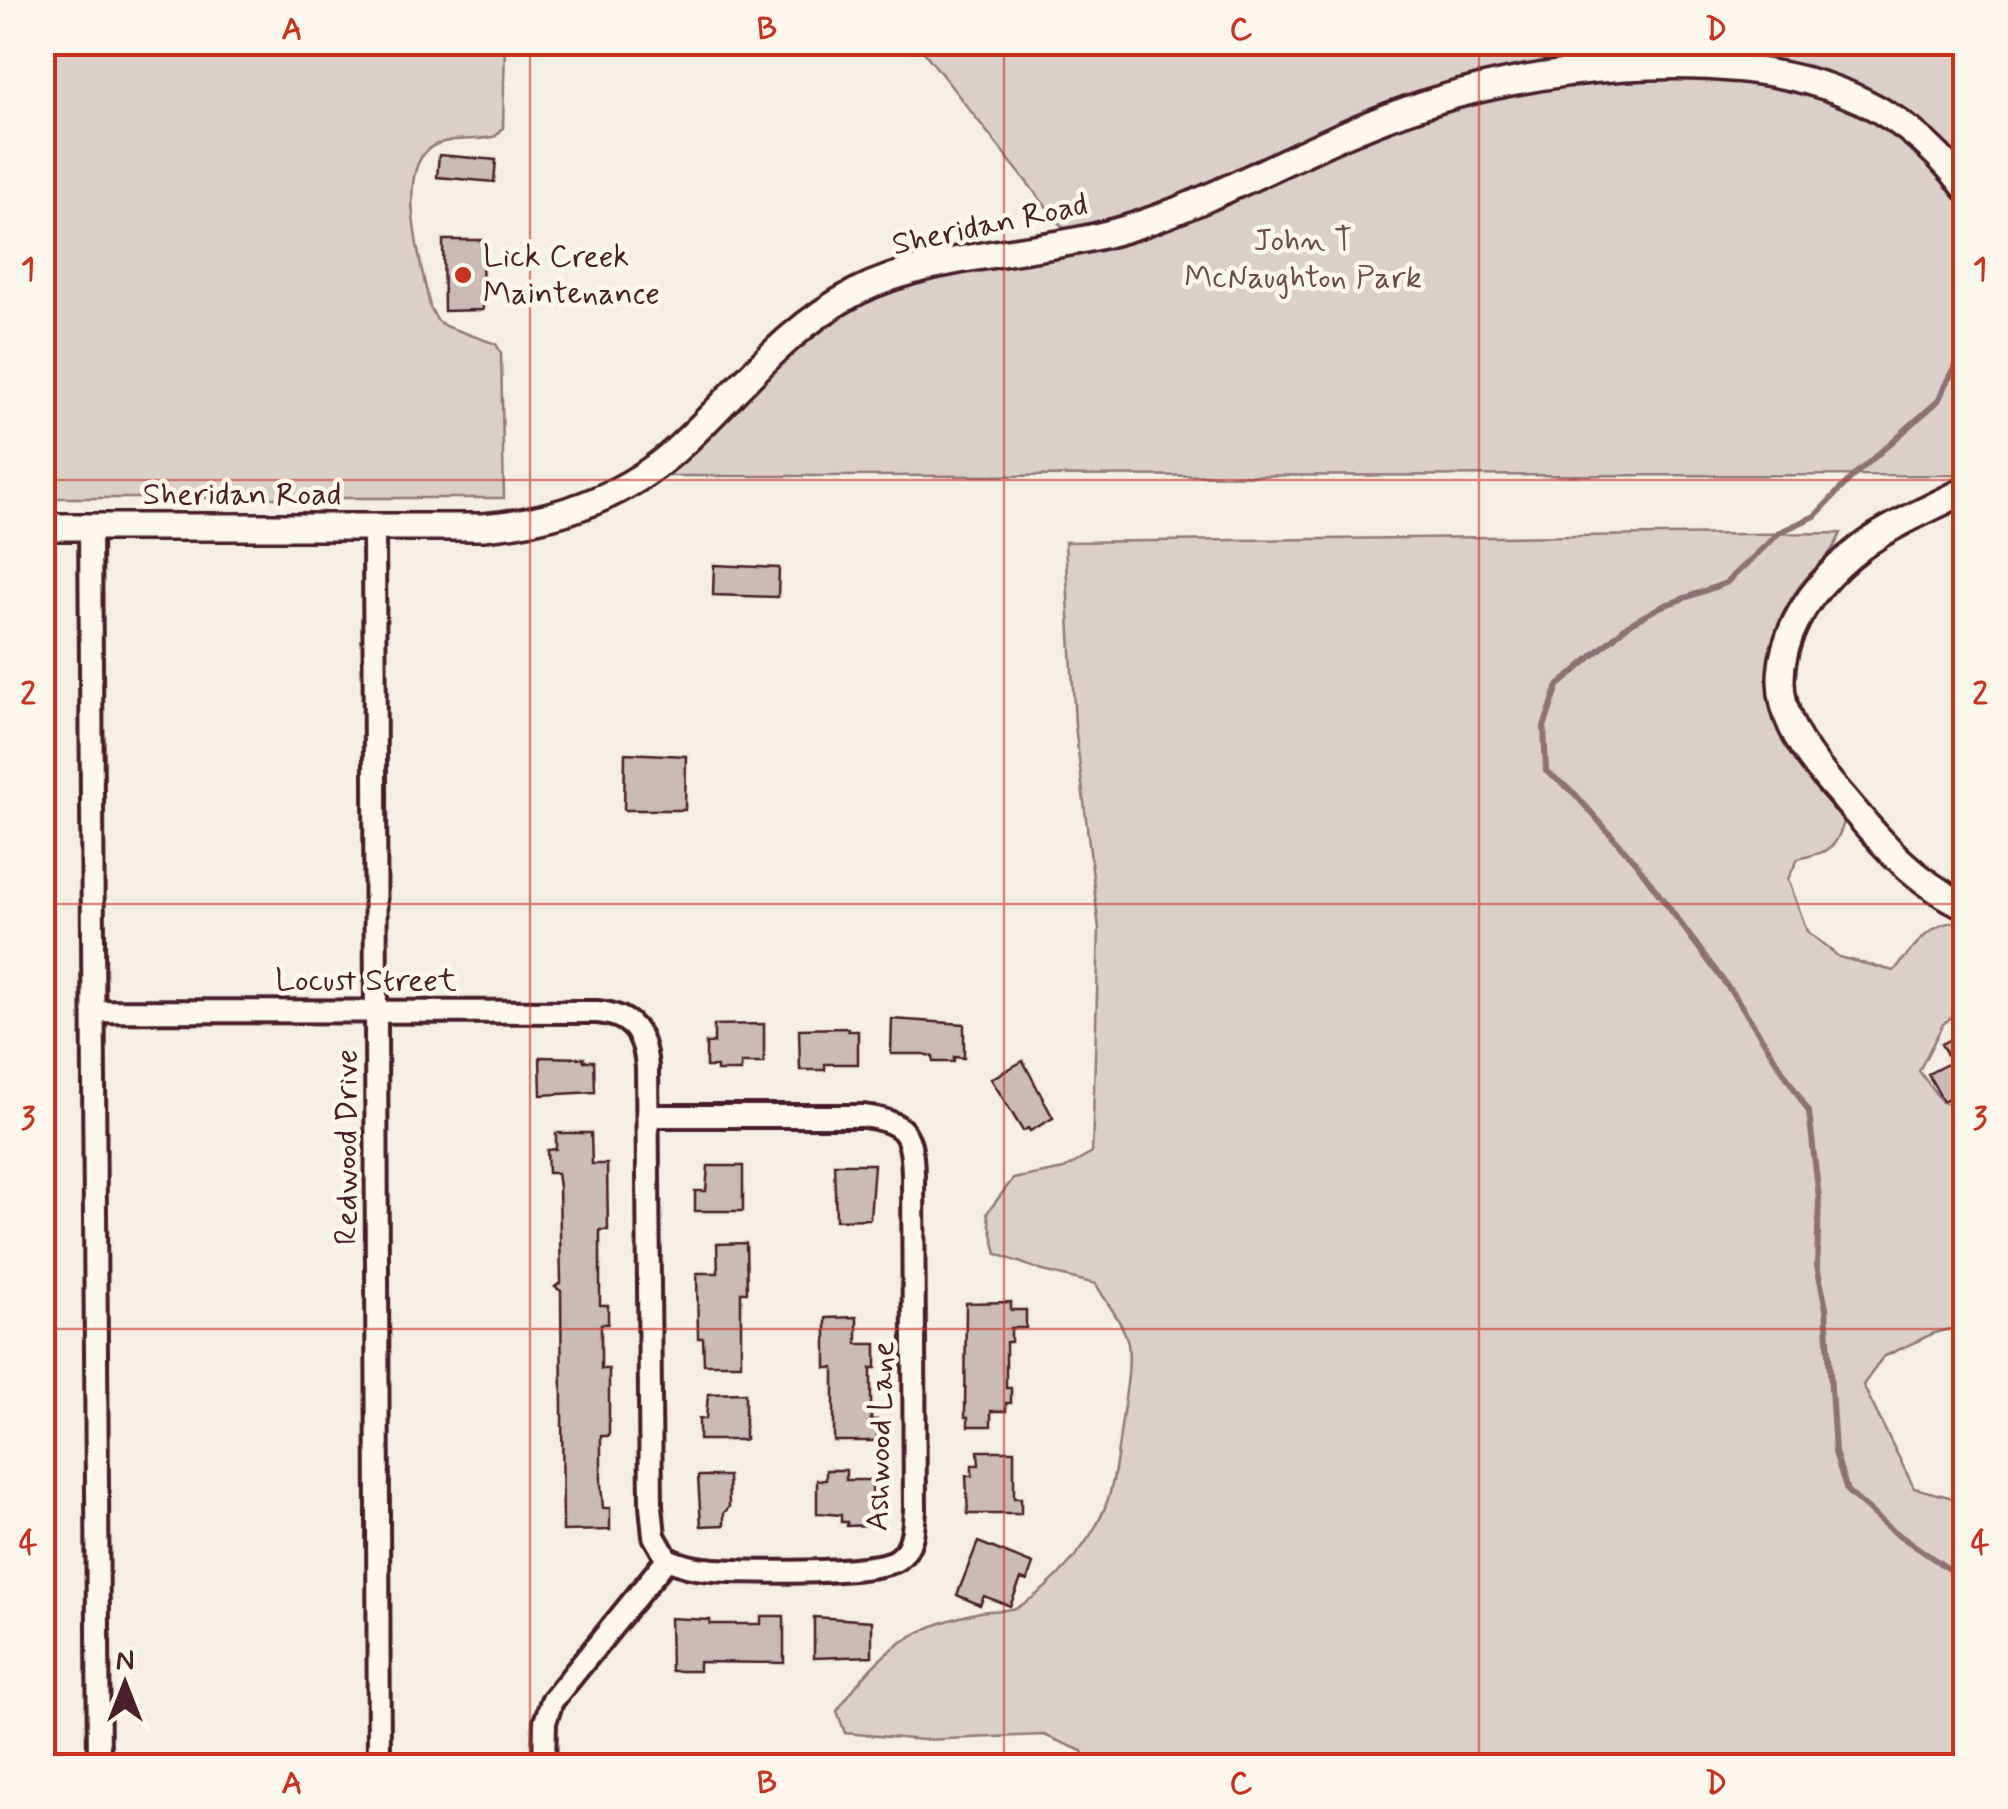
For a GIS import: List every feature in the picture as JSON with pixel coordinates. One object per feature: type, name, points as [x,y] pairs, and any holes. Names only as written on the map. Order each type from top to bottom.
[{"type":"street","name":"Sheridan Road","points":[[42,528],[374,528],[518,524],[554,516],[590,503],[641,476],[675,451],[782,342],[858,291],[941,263],[1051,247],[1130,228],[1406,110],[1508,83],[1636,68],[1736,68],[1790,76],[1844,92],[1894,118],[1930,147],[1966,188]]},
{"type":"street","points":[[1966,490],[1873,538],[1824,580],[1797,618],[1786,646],[1780,680],[1791,726],[1834,787],[1915,875],[1966,906]]},
{"type":"street","points":[[90,527],[99,1766]]},
{"type":"street","name":"Redwood Drive","points":[[374,528],[379,1766]]},
{"type":"street","name":"Locust Street","points":[[95,1011],[597,1012],[634,1024],[646,1055],[648,1116]]},
{"type":"street","points":[[544,1766],[545,1722],[552,1701],[666,1559],[654,1536],[651,1506],[648,1116]]},
{"type":"street","name":"Ashwood Lane","points":[[648,1116],[878,1118],[904,1130],[913,1160],[916,1509],[906,1550],[886,1566],[858,1569],[710,1570],[666,1559]]},
{"type":"green space","points":[[43,42],[505,43],[503,128],[496,136],[435,145],[422,156],[412,196],[422,269],[430,307],[437,320],[496,344],[501,353],[504,498],[43,498]]},
{"type":"green space","name":"John T McNaughton Park","points":[[917,43],[1965,43],[1965,475],[641,476],[836,303],[1074,242]]},
{"type":"green space","points":[[1841,533],[1785,610],[1770,656],[1769,680],[1780,727],[1805,772],[1845,819],[1834,844],[1824,852],[1798,859],[1788,879],[1807,931],[1839,957],[1894,971],[1933,930],[1943,924],[1965,922],[1965,1007],[1943,1024],[1919,1071],[1942,1102],[1965,1108],[1965,1325],[1934,1333],[1883,1357],[1863,1385],[1914,1488],[1965,1501],[1965,1766],[1088,1766],[1082,1751],[1044,1735],[923,1740],[845,1733],[837,1711],[866,1674],[895,1647],[951,1619],[1015,1608],[1059,1574],[1101,1517],[1115,1472],[1128,1372],[1128,1344],[1123,1329],[1096,1284],[997,1254],[987,1213],[1013,1179],[1064,1169],[1092,1153],[1099,929],[1075,725],[1065,542]]},
{"type":"building","points":[[439,155],[496,160],[494,182],[437,177]]},
{"type":"building","points":[[443,240],[482,240],[483,310],[444,311]]},
{"type":"building","points":[[714,565],[779,568],[778,597],[713,595]]},
{"type":"building","points":[[625,753],[686,756],[685,810],[624,810]]},
{"type":"building","points":[[892,1019],[964,1024],[964,1058],[933,1062],[933,1057],[924,1054],[891,1054]]},
{"type":"building","points":[[764,1024],[764,1063],[741,1063],[741,1071],[706,1067],[706,1043],[714,1043],[714,1025]]},
{"type":"building","points":[[799,1029],[858,1031],[858,1064],[825,1064],[825,1070],[800,1070]]},
{"type":"building","points":[[1966,1031],[1966,1088],[1957,1076],[1965,1089],[1943,1101],[1928,1074],[1951,1062],[1941,1044]]},
{"type":"building","points":[[540,1057],[594,1061],[595,1092],[541,1095]]},
{"type":"building","points":[[1023,1061],[1053,1118],[1030,1131],[1023,1131],[991,1079]]},
{"type":"building","points":[[556,1133],[591,1133],[592,1164],[607,1164],[608,1230],[600,1230],[600,1305],[608,1305],[608,1324],[601,1324],[601,1369],[609,1369],[609,1436],[601,1436],[601,1484],[603,1508],[610,1508],[610,1530],[563,1531],[561,1291],[555,1287],[561,1282],[559,1187],[557,1173],[548,1173],[547,1150],[556,1149]]},
{"type":"building","points":[[834,1164],[874,1164],[870,1219],[836,1220]]},
{"type":"building","points":[[708,1166],[743,1166],[743,1211],[695,1211],[695,1191],[706,1191]]},
{"type":"building","points":[[746,1243],[747,1292],[741,1292],[741,1364],[704,1364],[703,1338],[698,1338],[697,1273],[718,1273],[717,1244]]},
{"type":"building","points":[[1011,1302],[1011,1310],[1026,1310],[1026,1328],[1011,1328],[1011,1342],[1006,1342],[1006,1388],[1011,1388],[1011,1403],[1006,1403],[1006,1411],[991,1411],[991,1426],[968,1426],[966,1303]]},
{"type":"building","points":[[857,1317],[857,1344],[876,1344],[876,1368],[871,1368],[871,1420],[877,1420],[877,1441],[834,1441],[834,1368],[826,1368],[826,1318]]},
{"type":"building","points":[[745,1393],[745,1440],[699,1440],[699,1419],[706,1419],[708,1394]]},
{"type":"building","points":[[978,1451],[1014,1451],[1014,1498],[1021,1498],[1021,1514],[968,1514],[966,1476],[972,1476],[972,1465],[979,1465]]},
{"type":"building","points":[[826,1470],[846,1470],[846,1480],[872,1480],[873,1525],[847,1526],[847,1522],[841,1522],[841,1515],[817,1513],[817,1480],[826,1480]]},
{"type":"building","points":[[698,1476],[728,1476],[729,1507],[724,1513],[724,1525],[701,1526]]},
{"type":"building","points":[[978,1542],[1033,1564],[1027,1581],[1021,1579],[1010,1606],[984,1596],[980,1605],[957,1595]]},
{"type":"building","points":[[761,1616],[784,1616],[784,1663],[699,1662],[699,1671],[671,1671],[670,1618],[710,1620],[710,1624],[761,1624]]},
{"type":"building","points":[[814,1617],[872,1621],[872,1656],[814,1658]]},
{"type":"waterway","points":[[1966,345],[1938,401],[1850,479],[1815,516],[1780,532],[1726,583],[1660,607],[1628,625],[1558,686],[1544,727],[1546,771],[1574,793],[1635,862],[1739,1002],[1809,1112],[1819,1198],[1817,1266],[1826,1308],[1835,1452],[1847,1491],[1890,1529],[1966,1581]]},
{"type":"place","name":"Lick Creek Maintenance","points":[[463,275]]}]
